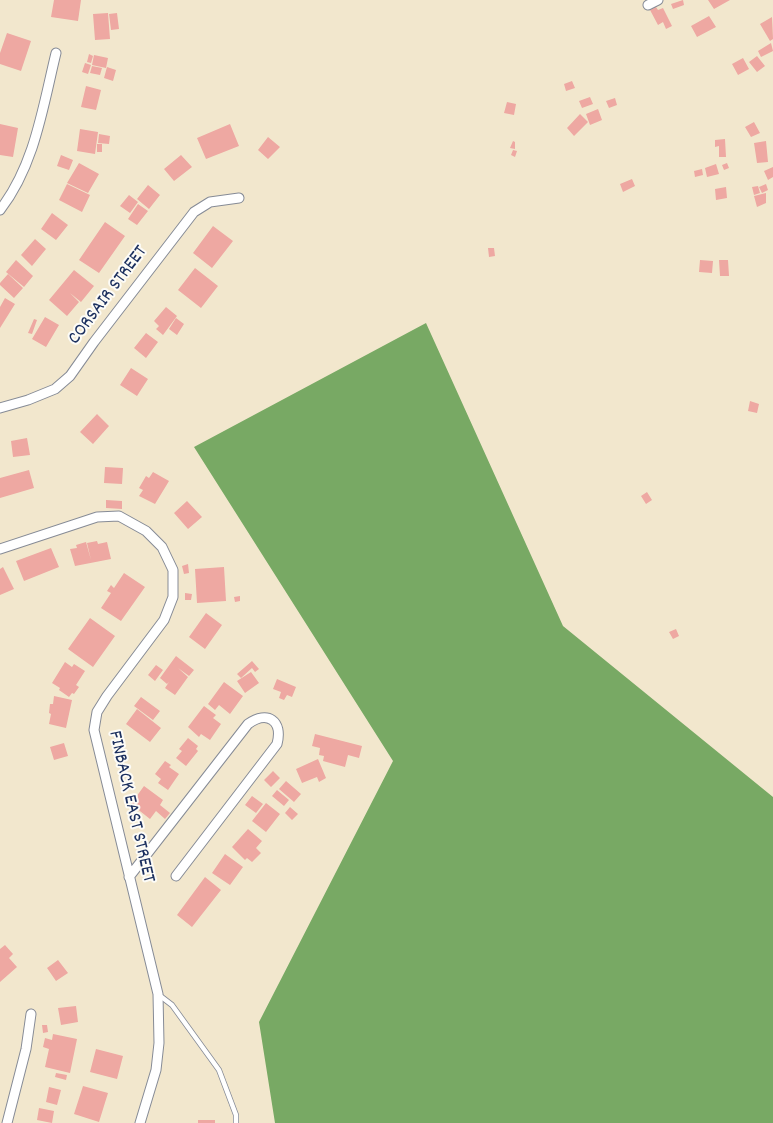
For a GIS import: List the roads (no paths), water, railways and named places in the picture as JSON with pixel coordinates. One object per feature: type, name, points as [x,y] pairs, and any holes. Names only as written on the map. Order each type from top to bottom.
[{"type":"street","points":[[648,5],[658,0]]},
{"type":"street","points":[[0,210],[20,181],[30,156],[56,53]]},
{"type":"street","name":"CORSAIR STREET","points":[[0,408],[28,400],[55,389],[70,376],[194,212],[210,202],[239,198]]},
{"type":"street","name":"FINBACK EAST STREET","points":[[0,549],[97,517],[119,516],[146,530],[162,547],[173,570],[173,597],[164,620],[107,696],[97,712],[94,730],[158,994],[159,1043],[156,1070],[140,1123]]},
{"type":"street","points":[[129,877],[248,724],[258,718],[268,717],[276,723],[280,733],[277,744],[176,876]]},
{"type":"street","points":[[6,1123],[26,1050],[31,1014]]},
{"type":"lane","points":[[158,994],[172,1005],[219,1070],[236,1115],[236,1123]]}]
